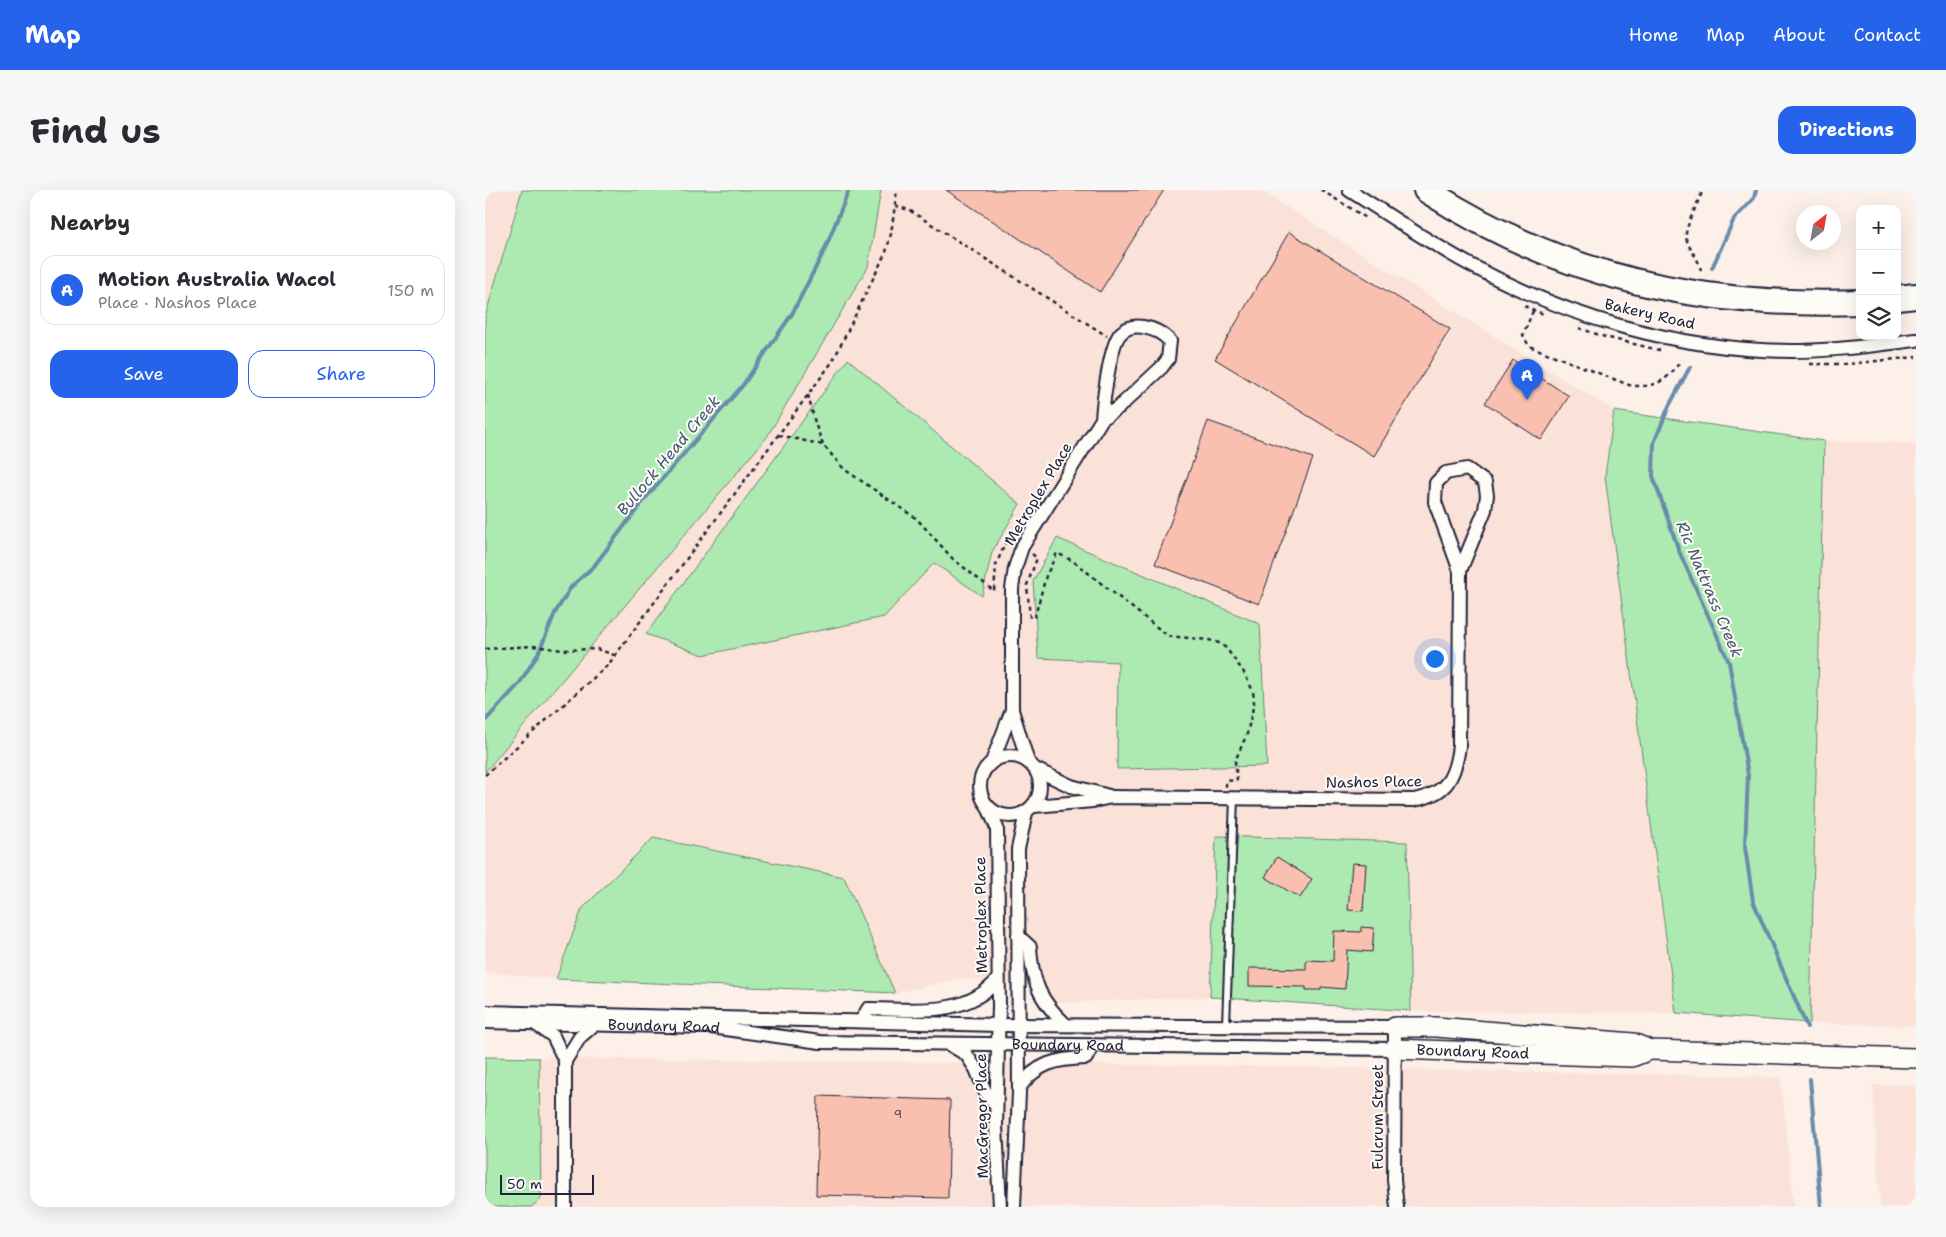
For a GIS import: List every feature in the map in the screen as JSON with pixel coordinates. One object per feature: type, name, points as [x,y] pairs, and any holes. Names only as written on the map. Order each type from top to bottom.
[{"type":"highway","points":[[1426,190],[1503,234],[1582,266],[1622,278],[1670,290],[1759,302],[1810,304],[1856,302]]},
{"type":"highway","points":[[1901,298],[1916,296]]},
{"type":"street","name":"Bakery Road","points":[[1349,190],[1465,262],[1539,298],[1616,326],[1713,345],[1791,351],[1854,348],[1916,340]]},
{"type":"street","name":"Metroplex Place","points":[[1032,765],[1012,710],[1012,590],[1015,568],[1022,548],[1102,420],[1119,407],[1168,359],[1170,341],[1161,332],[1135,326],[1121,333],[1116,342],[1105,390],[1102,420]]},
{"type":"street","name":"Nashos Place","points":[[1030,809],[1112,797],[1414,800],[1430,797],[1450,780],[1456,766],[1459,746],[1460,572],[1435,502],[1436,483],[1446,473],[1467,469],[1485,482],[1487,495],[1485,510],[1460,572]]},
{"type":"street","name":"Metroplex Place","points":[[992,762],[1012,710]]},
{"type":"street","points":[[1014,1207],[1019,1088],[1017,1025],[1018,849],[1030,809],[1041,787],[1032,765],[1010,756],[992,762],[981,778],[980,788],[982,798],[988,807],[1006,817],[1017,816],[1030,809]]},
{"type":"street","name":"Nashos Place","points":[[1032,765],[1071,786],[1112,797]]},
{"type":"street","name":"Metroplex Place","points":[[988,807],[997,828],[998,1025]]},
{"type":"street","points":[[1018,936],[1030,948],[1031,971],[1039,993],[1052,1012],[1066,1025]]},
{"type":"street","points":[[861,1021],[868,1009],[950,1008],[976,998],[990,989],[998,979]]},
{"type":"street","name":"Boundary Road","points":[[485,1012],[998,1025],[1436,1027],[1633,1043],[1650,1050],[1916,1058]]},
{"type":"street","name":"Boundary Road","points":[[485,1022],[711,1027],[820,1042],[1395,1049],[1632,1057],[1650,1050]]},
{"type":"street","points":[[534,1022],[553,1036],[565,1061],[565,1207]]},
{"type":"street","points":[[565,1061],[580,1037],[595,1024]]},
{"type":"street","name":"MacGregor Place","points":[[998,1025],[996,1106],[1000,1207]]},
{"type":"street","name":"Fulcrum Street","points":[[1395,1027],[1394,1180],[1397,1207]]},
{"type":"street","points":[[949,1044],[966,1054],[976,1069],[985,1092],[996,1106]]},
{"type":"street","points":[[1019,1088],[1028,1076],[1039,1068],[1062,1059],[1085,1058],[1093,1045]]},
{"type":"lane","points":[[1226,1025],[1230,798]]},
{"type":"path","points":[[485,775],[608,665],[808,395],[843,344],[878,268],[891,234],[897,190]]},
{"type":"path","points":[[1701,271],[1699,261],[1686,238],[1687,228],[1703,190]]},
{"type":"path","points":[[895,206],[909,210],[1116,342]]},
{"type":"path","points":[[1539,298],[1523,335],[1529,346],[1629,385],[1639,387],[1660,383],[1673,373],[1679,363]]},
{"type":"path","points":[[808,395],[823,445],[844,469],[917,519],[953,558],[994,591],[996,565],[1007,539],[1037,558],[1027,585],[1029,618],[1035,616],[1046,576],[1057,553],[1073,561],[1168,636],[1209,640],[1226,648],[1243,671],[1253,690],[1255,704],[1247,734],[1235,761],[1237,780],[1226,781],[1230,798]]},
{"type":"path","points":[[779,435],[823,445]]},
{"type":"path","points":[[485,649],[533,646],[563,650],[597,649],[615,656]]},
{"type":"shaded area","points":[[485,190],[522,190],[485,317]]},
{"type":"shaded area","points":[[881,190],[1259,190],[1614,411],[1605,476],[1676,1013],[1411,1011],[1407,842],[1216,836],[1210,997],[1052,1003],[1043,988],[962,978],[895,993],[556,979],[485,972],[485,772],[767,437],[868,267]]},
{"type":"shaded area","points":[[1824,441],[1916,443],[1916,1026],[1810,1023]]},
{"type":"shaded area","points":[[539,1058],[1250,1066],[1781,1077],[1794,1207],[532,1207],[541,1198]]},
{"type":"shaded area","points":[[1873,1085],[1916,1085],[1916,1207],[1880,1207]]},
{"type":"green space","points":[[522,190],[881,190],[868,267],[767,437],[485,772],[485,317]]},
{"type":"green space","points":[[848,359],[1020,504],[992,552],[982,596],[934,563],[884,617],[703,655],[646,634]]},
{"type":"green space","points":[[1614,411],[1824,441],[1810,1023],[1676,1013],[1605,476]]},
{"type":"green space","points":[[1057,538],[1260,624],[1267,766],[1117,769],[1118,662],[1038,658],[1033,581]]},
{"type":"green space","points":[[1216,836],[1407,842],[1411,1011],[1210,997]]},
{"type":"green space","points":[[653,838],[844,877],[895,993],[556,979],[582,909]]},
{"type":"green space","points":[[485,1057],[539,1058],[541,1198],[532,1207],[485,1207]]},
{"type":"building","points":[[946,190],[1164,190],[1100,292]]},
{"type":"building","points":[[1289,232],[1450,329],[1374,456],[1215,359]]},
{"type":"building","points":[[1513,360],[1569,396],[1541,440],[1485,403]]},
{"type":"building","points":[[1208,421],[1313,458],[1259,604],[1155,564]]},
{"type":"building","points":[[1277,857],[1312,879],[1300,898],[1265,877]]},
{"type":"building","points":[[1352,863],[1366,864],[1363,911],[1348,910]]},
{"type":"building","points":[[1361,927],[1374,928],[1372,952],[1347,950],[1345,989],[1321,987],[1321,990],[1306,990],[1306,987],[1249,986],[1249,968],[1306,969],[1306,960],[1333,961],[1334,931],[1361,932]]},
{"type":"building","points":[[818,1096],[950,1100],[948,1198],[816,1195]]},
{"type":"waterway","name":"Bullock Head Creek","points":[[485,721],[519,684],[538,654],[555,613],[571,587],[594,566],[644,500],[743,385],[792,314],[825,249],[849,190]]},
{"type":"waterway","name":"Ric Nattrass Creek","points":[[1712,268],[1734,219],[1754,198],[1756,190]]},
{"type":"waterway","name":"Ric Nattrass Creek","points":[[1690,367],[1669,406],[1654,443],[1653,476],[1679,551],[1729,662],[1748,775],[1745,847],[1753,901],[1807,1027]]},
{"type":"waterway","name":"Ric Nattrass Creek","points":[[1810,1079],[1821,1207]]},
{"type":"place","name":"Motion Australia Wacol","points":[[1527,400]]}]
